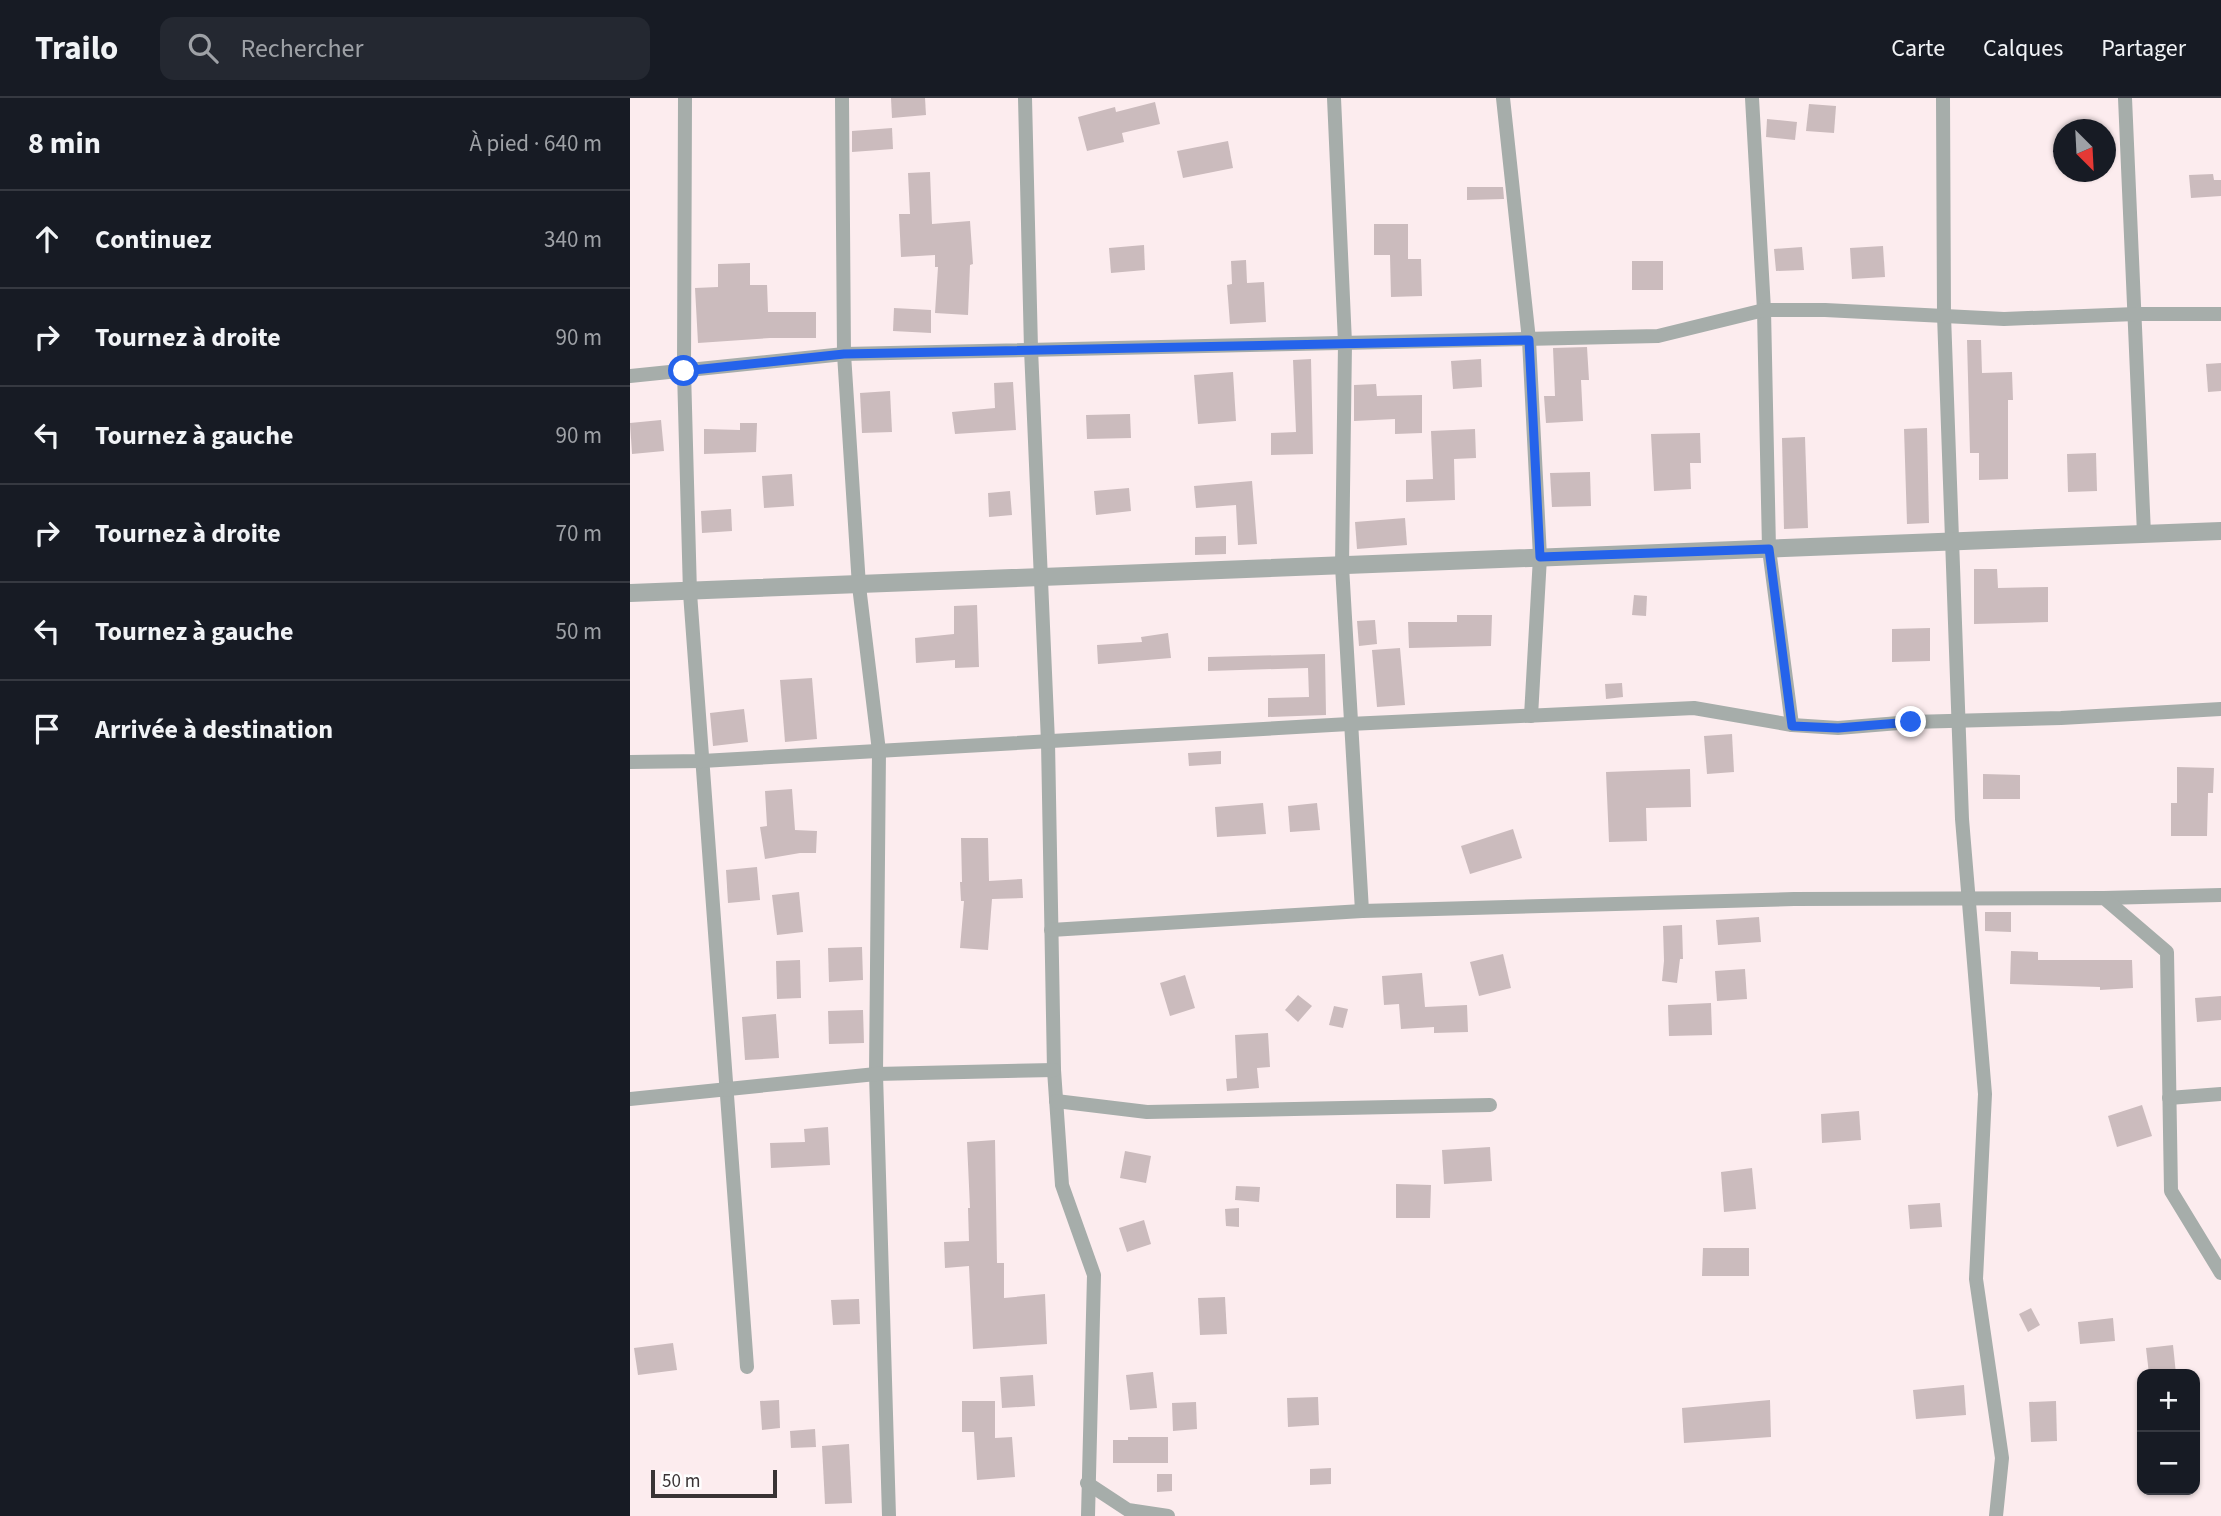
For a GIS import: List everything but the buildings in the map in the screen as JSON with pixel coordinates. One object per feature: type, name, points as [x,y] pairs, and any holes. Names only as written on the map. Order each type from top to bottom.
[{"type":"street","points":[[685,98],[684,371],[690,593],[747,1367]]},
{"type":"street","points":[[842,98],[844,354],[859,586],[879,751],[876,1074],[889,1516]]},
{"type":"street","points":[[1025,98],[1031,349],[1048,742],[1054,1070],[1062,1185],[1094,1275],[1088,1516]]},
{"type":"street","points":[[1334,98],[1345,343],[1342,566],[1349,724],[1362,911]]},
{"type":"street","points":[[1503,98],[1529,340],[1540,557],[1531,716]]},
{"type":"street","points":[[1752,98],[1764,310],[1769,549],[1792,726]]},
{"type":"street","points":[[1943,98],[1944,315],[1962,819],[1984,1094],[1976,1279],[2002,1458],[1996,1516]]},
{"type":"street","points":[[2125,98],[2144,534]]},
{"type":"street","points":[[630,376],[844,354],[1658,336],[1764,310],[1825,310],[2004,319],[2221,314]]},
{"type":"street","points":[[630,593],[690,593],[2221,531]]},
{"type":"street","points":[[630,762],[702,761],[1349,724],[1694,708],[1792,726],[1838,728],[2221,709]]},
{"type":"street","points":[[1051,930],[1362,911],[1794,899],[2221,895]]},
{"type":"street","points":[[2104,898],[2167,952],[2171,1191],[2221,1273]]},
{"type":"street","points":[[630,1099],[876,1074],[1054,1070]]},
{"type":"street","points":[[2169,1098],[2221,1094]]},
{"type":"street","points":[[1056,1101],[1147,1112],[1490,1105]]},
{"type":"street","points":[[1087,1483],[1128,1510],[1168,1516]]},
{"type":"route","points":[[684,371],[844,354],[1529,340],[1540,557],[1769,549],[1792,726],[1838,728],[1911,722]]}]
